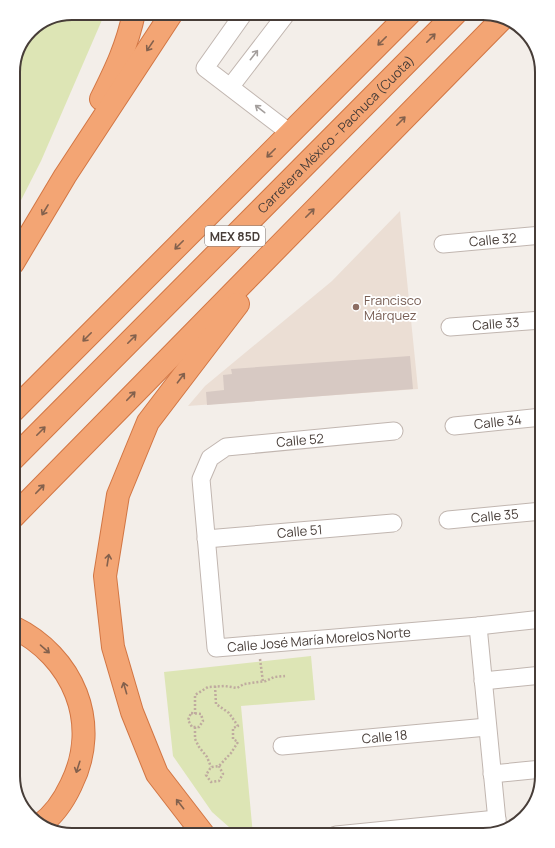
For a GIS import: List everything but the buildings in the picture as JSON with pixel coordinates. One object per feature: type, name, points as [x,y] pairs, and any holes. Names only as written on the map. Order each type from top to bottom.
[{"type":"highway","points":[[65,176],[124,51],[130,34],[133,20]]},
{"type":"highway","points":[[20,251],[65,176],[167,20]]},
{"type":"highway","name":"MEX 85D","points":[[20,404],[403,20]]},
{"type":"highway","name":"Carretera México - Pachuca (Cuota)","points":[[20,452],[449,20]]},
{"type":"highway","points":[[20,510],[295,228],[499,23]]},
{"type":"highway","points":[[199,828],[157,774],[132,712],[113,647],[105,576],[118,495],[148,422],[295,228]]},
{"type":"highway","points":[[20,631],[32,638],[52,654],[65,672],[79,700],[83,720],[83,750],[74,780],[57,810],[45,820]]},
{"type":"street","points":[[239,20],[205,68],[231,86],[290,133]]},
{"type":"street","points":[[231,86],[282,20]]},
{"type":"street","name":"Calle 32","points":[[443,244],[535,235]]},
{"type":"street","name":"Calle 33","points":[[450,327],[535,321]]},
{"type":"street","name":"Calle 34","points":[[454,426],[535,418]]},
{"type":"street","name":"Calle 52","points":[[210,458],[226,447],[394,431]]},
{"type":"street","name":"Calle José María Morelos Norte","points":[[210,458],[201,479],[216,648],[535,620]]},
{"type":"street","name":"Calle 35","points":[[448,520],[535,512]]},
{"type":"street","name":"Calle 51","points":[[206,539],[393,523]]},
{"type":"street","points":[[449,828],[497,825],[478,626]]},
{"type":"street","points":[[483,681],[535,676]]},
{"type":"street","name":"Calle 18","points":[[282,746],[487,727]]},
{"type":"street","points":[[492,774],[535,770]]},
{"type":"path","points":[[259,645],[263,682]]},
{"type":"path","points":[[195,714],[195,695],[208,687],[215,686],[236,688],[244,684],[263,682],[274,677],[285,676]]},
{"type":"path","points":[[211,767],[219,766],[231,753],[238,742],[233,739],[233,728],[238,726],[229,713],[216,704],[215,686]]},
{"type":"path","points":[[191,713],[201,714],[204,720],[199,727],[195,727],[192,727],[188,720],[191,713]]},
{"type":"path","points":[[195,727],[195,739],[207,757],[211,767]]},
{"type":"path","points":[[211,767],[206,775],[211,782],[219,781],[223,774],[219,766]]},
{"type":"shaded area","name":"Francisco Márquez","points":[[400,211],[418,389],[188,406],[205,386],[332,281]]},
{"type":"green space","points":[[72,20],[102,20],[41,161],[20,202],[20,68],[24,52],[35,35],[52,24]]},
{"type":"green space","points":[[311,656],[315,700],[241,706],[252,828],[230,828],[212,812],[173,756],[164,672]]},
{"type":"place","name":"Francisco Márquez","points":[[356,307]]}]
